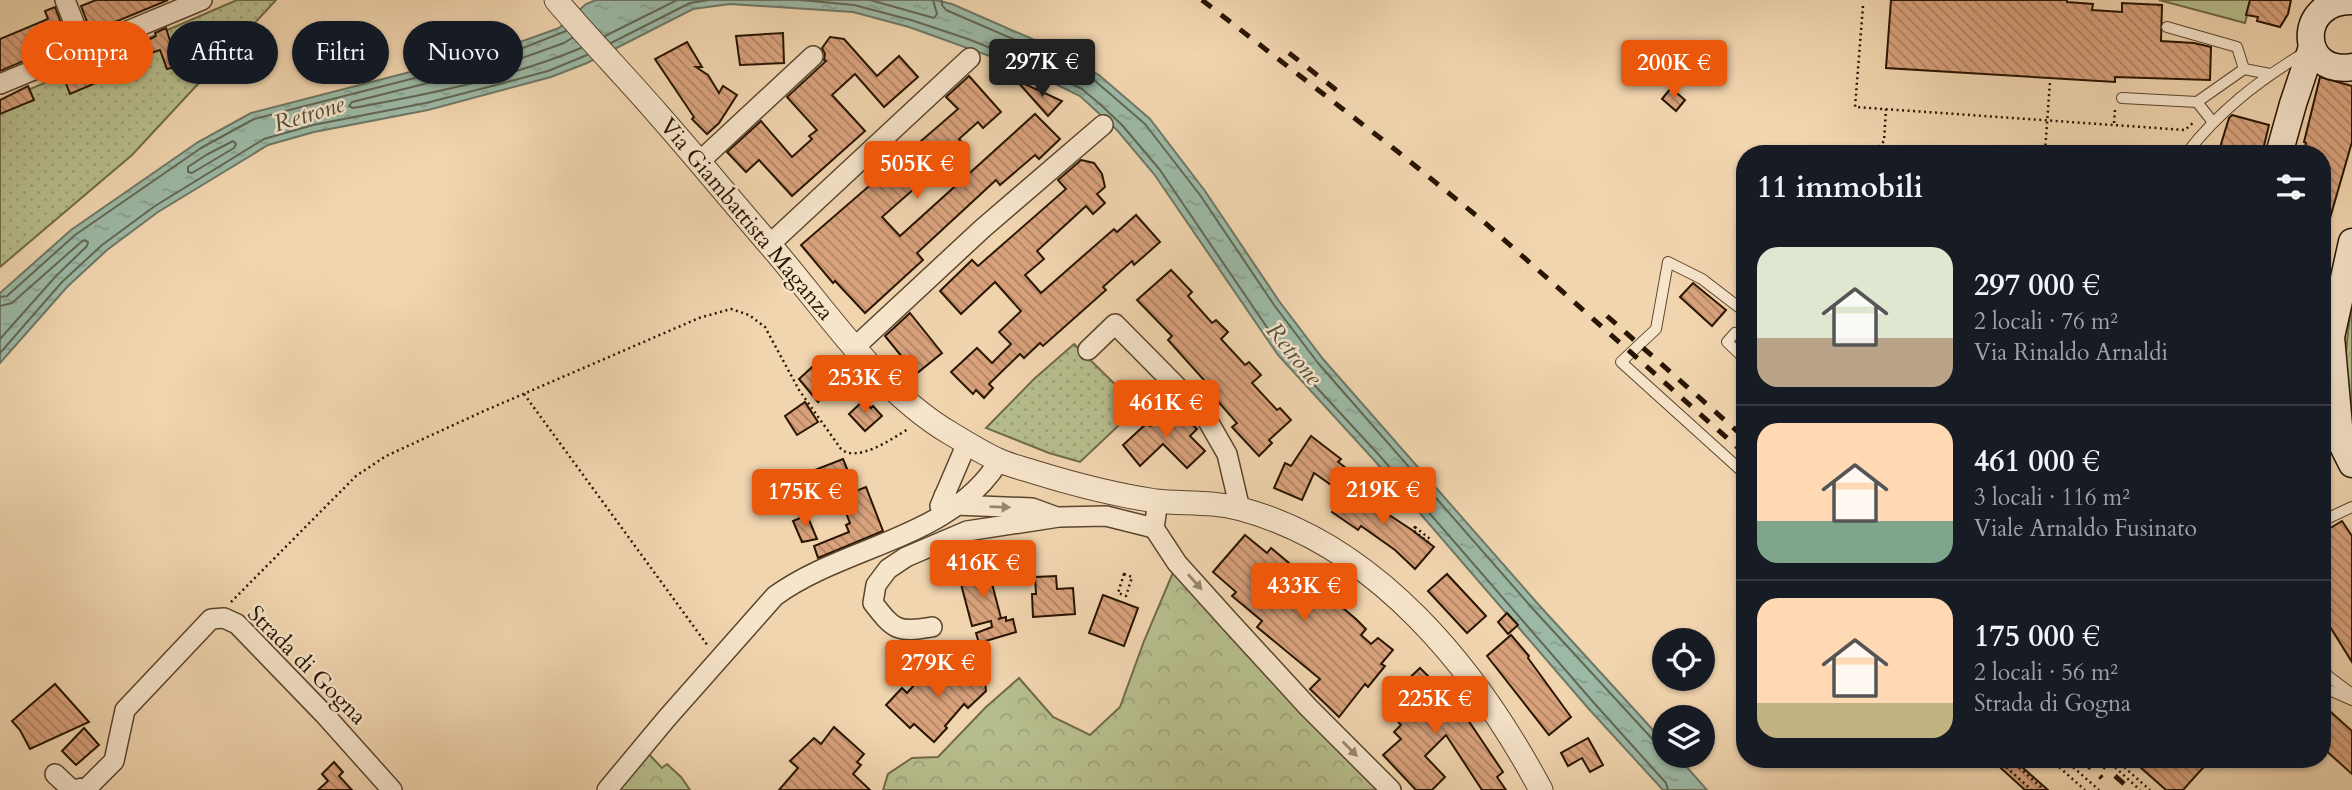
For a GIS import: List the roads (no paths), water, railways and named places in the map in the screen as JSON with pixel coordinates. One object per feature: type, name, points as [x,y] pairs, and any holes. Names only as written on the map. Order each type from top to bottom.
[{"type":"main road","points":[[2282,145],[2312,47],[2310,31],[2317,8],[2334,2],[2352,1]]},
{"type":"main road","points":[[2312,47],[2326,63],[2352,67]]},
{"type":"main road","points":[[2331,324],[2352,242]]},
{"type":"main road","points":[[2331,377],[2340,437]]},
{"type":"main road","points":[[2331,422],[2352,464]]},
{"type":"street","points":[[65,0],[73,21]]},
{"type":"street","points":[[150,21],[202,0]]},
{"type":"street","name":"Via Giambattista Maganza","points":[[556,0],[699,162],[855,347],[895,390],[927,418],[999,461],[1060,480],[1158,501],[1199,502],[1240,509],[1308,536],[1337,553],[1401,602],[1451,655],[1505,729],[1541,790]]},
{"type":"street","points":[[699,162],[813,57]]},
{"type":"street","points":[[769,244],[970,58]]},
{"type":"street","points":[[0,84],[21,75]]},
{"type":"street","points":[[855,347],[982,229],[1103,125]]},
{"type":"street","points":[[1088,350],[1115,324],[1204,414],[1227,454],[1240,509]]},
{"type":"street","points":[[607,790],[775,596],[814,572],[930,523],[949,501],[967,443]]},
{"type":"street","points":[[949,501],[974,493],[999,461]]},
{"type":"street","points":[[949,501],[1032,508],[1059,517]]},
{"type":"street","points":[[1158,501],[1154,528],[1177,563],[1308,707],[1391,790]]},
{"type":"street","points":[[932,627],[906,631],[890,624],[873,603],[876,585],[888,569],[906,557],[967,531],[1059,517],[1105,516],[1154,528]]},
{"type":"street","name":"Strada di Gogna","points":[[55,774],[72,790],[88,788],[114,761],[125,710],[211,620],[224,618],[237,624],[324,714],[392,790]]},
{"type":"lane","points":[[2166,27],[2237,47],[2244,69]]},
{"type":"lane","points":[[2193,145],[2212,121],[2246,91],[2312,47]]},
{"type":"lane","points":[[2122,97],[2197,102],[2244,69],[2270,74]]},
{"type":"lane","points":[[2197,102],[2212,121]]},
{"type":"lane","points":[[1736,305],[1702,279],[1668,262],[1656,329],[1621,362],[1736,466]]},
{"type":"lane","points":[[1736,334],[1727,342],[1736,350]]},
{"type":"lane","points":[[2331,517],[2352,507]]},
{"type":"lane","points":[[2331,678],[2352,694]]},
{"type":"lane","points":[[2331,691],[2352,700]]},
{"type":"water","name":"Retrone","points":[[596,0],[935,0],[952,4],[1046,45],[1099,75],[1150,119],[1205,191],[1279,301],[1323,359],[1538,604],[1652,729],[1652,768],[1688,768],[1707,790],[1663,790],[1588,708],[1374,460],[1278,355],[1154,174],[1117,130],[1080,96],[1023,68],[909,27],[853,12],[730,4],[693,9],[587,63],[551,77],[428,110],[314,132],[268,145],[158,212],[107,250],[67,287],[0,363],[0,293],[71,230],[198,142],[251,113],[363,84],[389,84],[389,77],[403,74],[403,84],[523,84],[523,41],[559,28],[586,4]]},
{"type":"railway","points":[[1202,0],[1483,221],[1736,446]]},
{"type":"railway","points":[[1289,53],[1344,96]]},
{"type":"railway","points":[[1607,316],[1736,430]]},
{"type":"railway","points":[[2091,768],[2102,778]]},
{"type":"railway","points":[[2106,768],[2131,790]]}]
